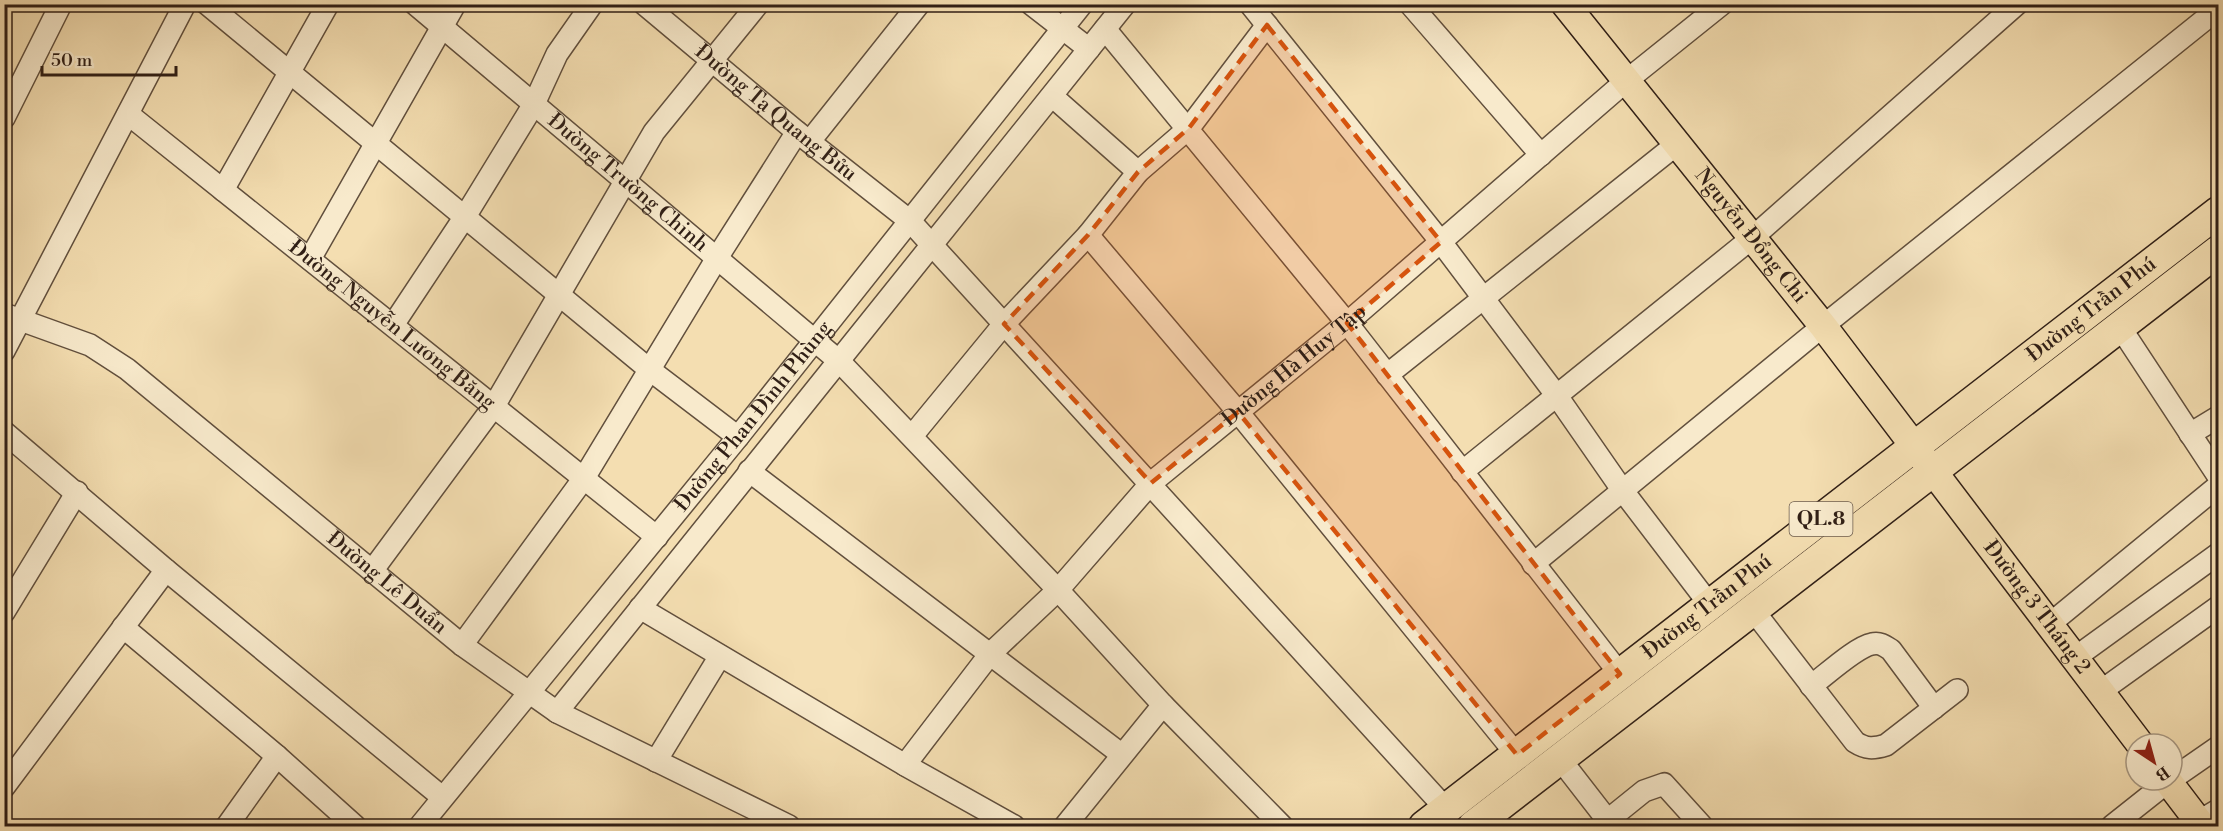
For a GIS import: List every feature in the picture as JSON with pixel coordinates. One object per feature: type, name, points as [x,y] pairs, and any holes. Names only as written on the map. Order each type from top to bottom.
[{"type":"highway","name":"Đường Trần Phú","points":[[1435,818],[2218,212]]},
{"type":"highway","name":"Đường Trần Phú","points":[[1473,826],[2218,251]]},
{"type":"main road","name":"Nguyễn Đổng Chi","points":[[1564,4],[1823,326],[1932,472]]},
{"type":"main road","name":"Đường 3 Tháng 2","points":[[1932,472],[2051,623],[2131,732]]},
{"type":"main road","points":[[1544,734],[1560,759]]},
{"type":"main road","points":[[2180,792],[2206,820]]},
{"type":"street","points":[[4,118],[61,4]]},
{"type":"street","points":[[4,351],[13,317],[128,114],[185,4]]},
{"type":"street","points":[[207,4],[466,215],[650,369],[738,437]]},
{"type":"street","points":[[223,190],[328,4]]},
{"type":"street","name":"Đường Trường Chinh","points":[[415,4],[839,361],[1058,590],[1163,705],[1282,826]]},
{"type":"street","points":[[310,259],[455,4]]},
{"type":"street","points":[[393,325],[466,215],[534,104],[557,54],[592,4]]},
{"type":"street","name":"Đường Tạ Quang Bửu","points":[[644,4],[711,62],[910,221],[1151,483],[1435,818]]},
{"type":"street","points":[[372,571],[494,406],[654,132],[758,4]]},
{"type":"street","points":[[462,645],[584,478],[717,258],[804,137],[919,4]]},
{"type":"street","points":[[1031,4],[1089,49]]},
{"type":"street","name":"Đường Phan Đình Phùng","points":[[420,826],[738,437],[1082,4]]},
{"type":"street","name":"Đường Phan Đình Phùng","points":[[557,712],[1125,4]]},
{"type":"street","points":[[1250,4],[1441,242],[1557,396],[1623,491],[1710,605]]},
{"type":"street","points":[[1410,4],[1541,155]]},
{"type":"street","points":[[1462,472],[1752,238],[2018,4]]},
{"type":"street","name":"Đường Hà Huy Tập","points":[[905,765],[990,654],[1058,590],[1151,483],[1347,323],[1716,6]]},
{"type":"street","points":[[1533,564],[1823,326],[2218,9]]},
{"type":"street","points":[[912,436],[1004,324],[1088,235],[1138,172],[1189,128],[1267,26]]},
{"type":"street","points":[[1105,29],[1189,128],[1347,323],[1620,674]]},
{"type":"street","points":[[1052,96],[1138,172]]},
{"type":"street","name":"Đường Nguyễn Lương Băng","points":[[128,114],[657,537]]},
{"type":"street","points":[[1387,375],[1677,144]]},
{"type":"street","points":[[1088,235],[1238,412],[1517,755]]},
{"type":"street","name":"Đường Lê Duẩn","points":[[13,317],[90,345],[127,369],[462,645],[527,693],[557,712],[657,761],[776,824]]},
{"type":"street","points":[[2120,327],[2218,476]]},
{"type":"street","points":[[2190,434],[2218,417]]},
{"type":"street","points":[[4,432],[166,570],[442,797]]},
{"type":"street","points":[[749,471],[1121,754]]},
{"type":"street","points":[[2051,623],[2218,486]]},
{"type":"street","points":[[4,612],[77,492]]},
{"type":"street","points":[[2076,657],[2218,554]]},
{"type":"street","points":[[4,787],[166,570]]},
{"type":"street","points":[[2101,691],[2218,607]]},
{"type":"street","points":[[640,608],[905,765],[1014,826]]},
{"type":"street","points":[[1753,610],[1855,742],[1864,748],[1874,749],[1886,745],[1957,690]]},
{"type":"street","points":[[123,627],[277,756],[355,826]]},
{"type":"street","points":[[1811,686],[1862,648],[1872,644],[1881,644],[1891,650],[1934,708]]},
{"type":"street","points":[[657,761],[720,656]]},
{"type":"street","points":[[1065,826],[1163,705]]},
{"type":"street","points":[[2184,770],[2218,747]]},
{"type":"street","points":[[227,826],[277,756]]},
{"type":"street","points":[[1560,759],[1610,824],[1644,791],[1664,784],[1702,826]]},
{"type":"street","points":[[2112,826],[2154,792]]},
{"type":"highlighted area","points":[[1267,25],[1441,242],[1347,323],[1620,674],[1517,755],[1238,412],[1151,483],[1004,324],[1088,235],[1138,172],[1189,128]]}]
